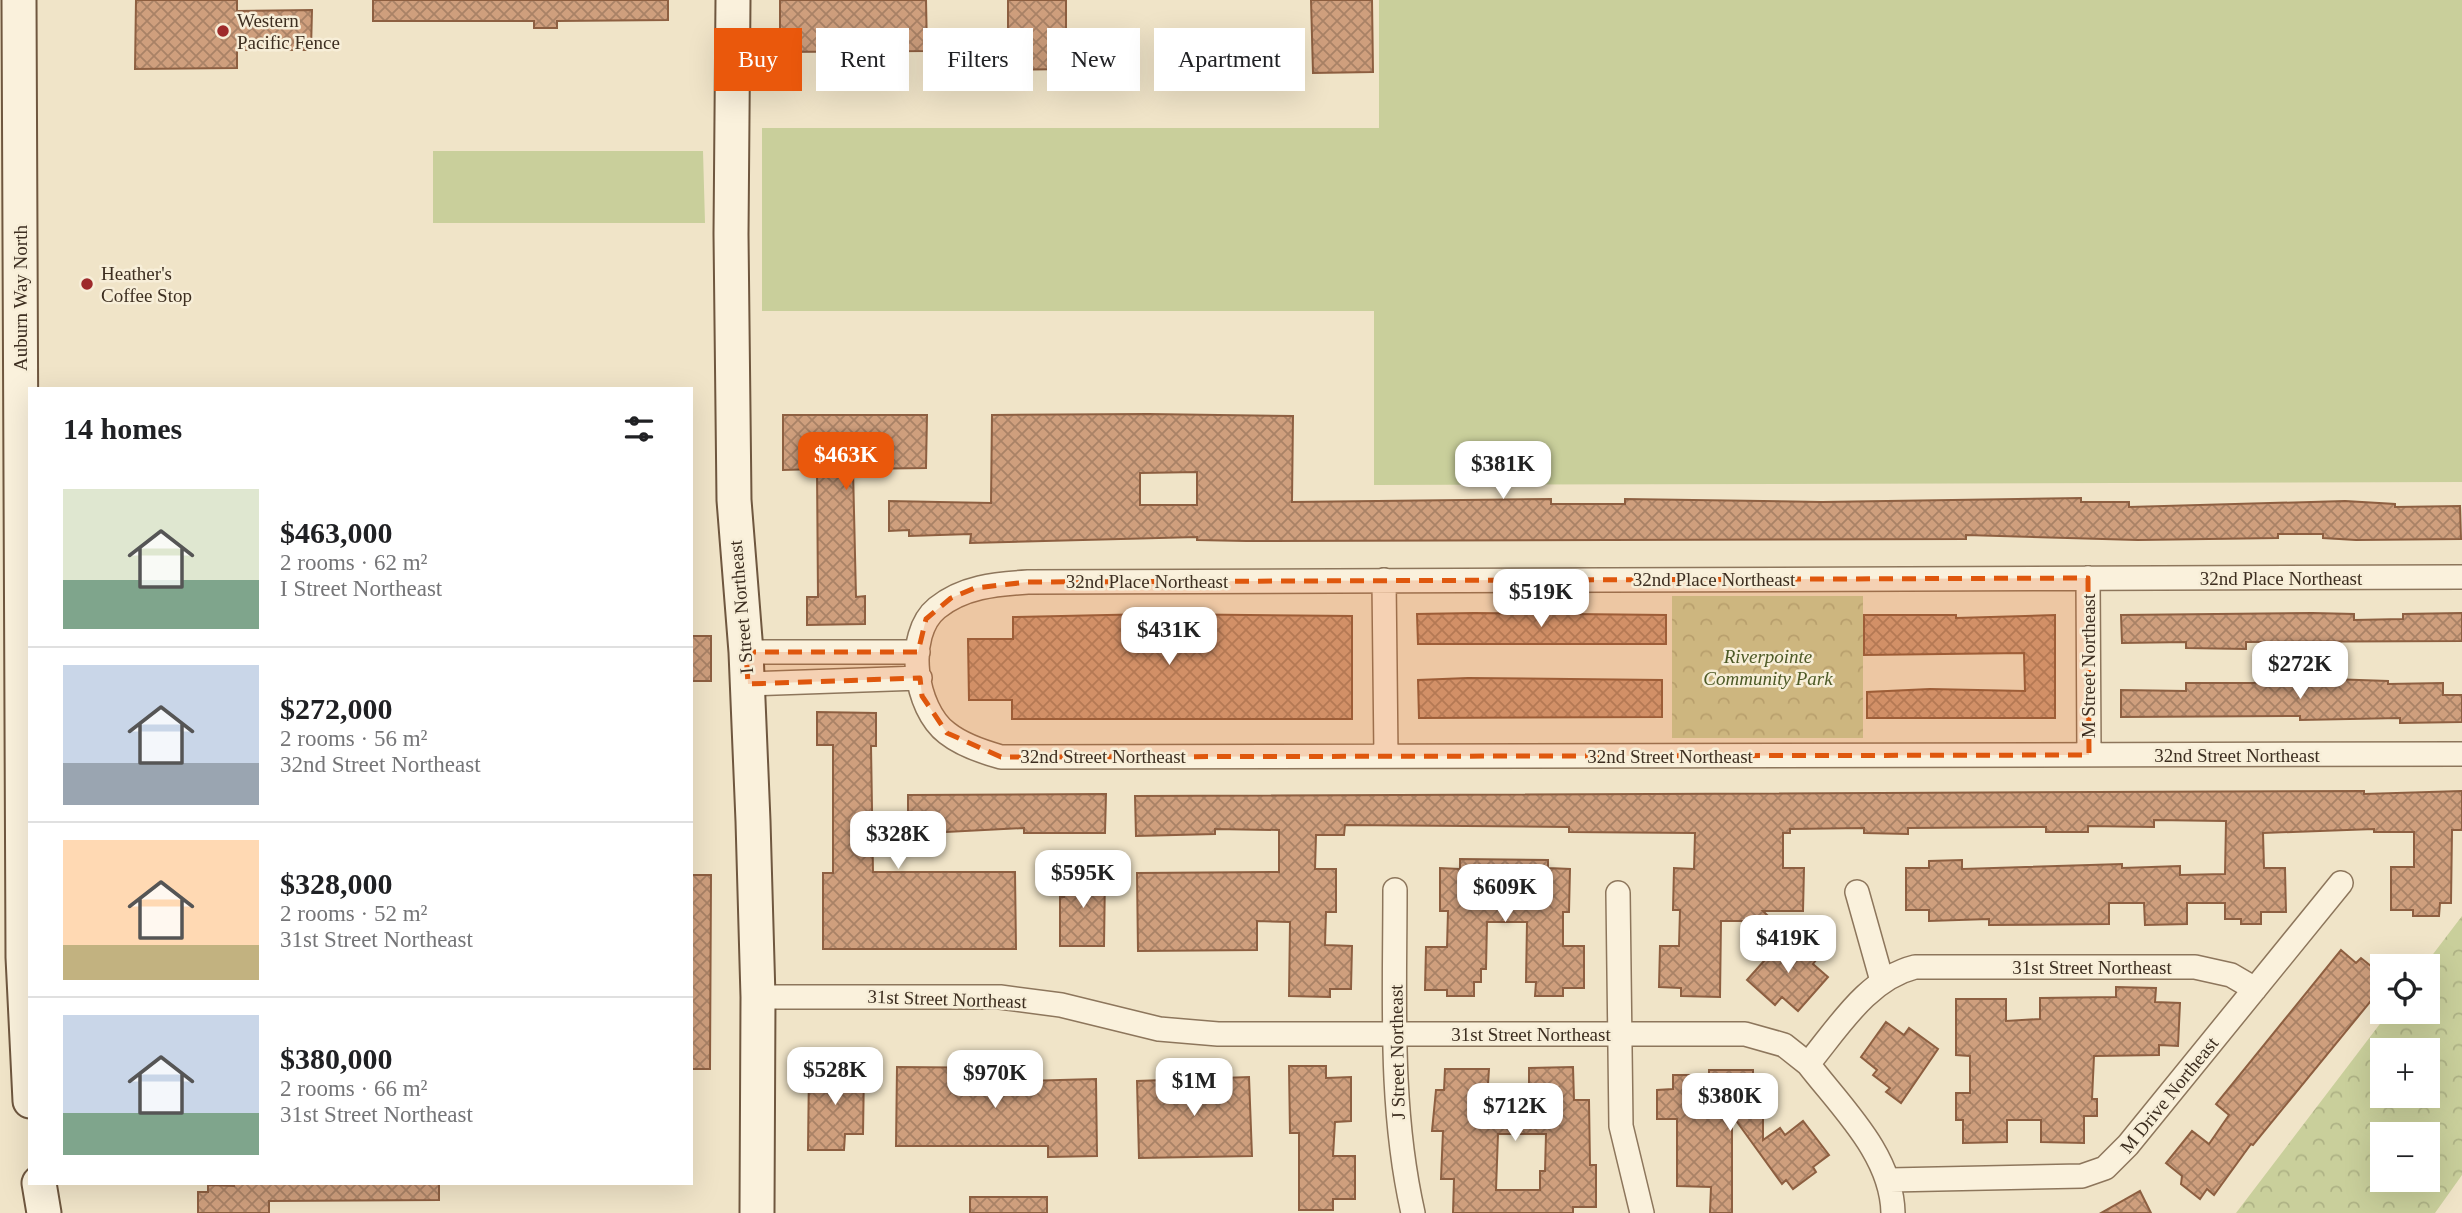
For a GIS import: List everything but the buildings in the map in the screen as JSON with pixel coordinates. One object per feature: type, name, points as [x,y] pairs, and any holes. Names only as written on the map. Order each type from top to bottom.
[{"type":"street","name":"Auburn Way North","points":[[19,0],[23,943],[28,1056]]},
{"type":"street","name":"I Street Northeast","points":[[733,0],[731,247],[734,500],[747,668],[758,997],[757,1213]]},
{"type":"street","name":"32nd Place Northeast","points":[[918,652],[926,619],[936,608],[975,588],[996,584],[1384,580],[2462,577]]},
{"type":"street","name":"M Street Northeast","points":[[2088,578],[2089,755]]},
{"type":"street","points":[[1384,580],[1386,756]]},
{"type":"street","points":[[747,668],[918,652]]},
{"type":"street","name":"32nd Street Northeast","points":[[918,652],[922,696],[932,717],[947,733],[1001,757],[2462,754]]},
{"type":"street","points":[[747,668],[920,678]]},
{"type":"street","name":"M Drive Northeast","points":[[1890,1180],[2072,1177],[2105,1168],[2129,1145],[2341,883]]},
{"type":"street","name":"J Street Northeast","points":[[1395,890],[1395,1034],[1399,1140],[1413,1213]]},
{"type":"street","points":[[1857,892],[1882,981]]},
{"type":"street","points":[[1618,893],[1621,1126],[1642,1213]]},
{"type":"street","name":"31st Street Northeast","points":[[758,997],[968,995],[1042,1002],[1184,1032],[1753,1035],[1784,1045],[1808,1064],[1882,981],[1903,970],[1926,967],[2180,967],[2225,972],[2255,989]]},
{"type":"street","points":[[1808,1064],[1861,1133],[1890,1180],[1893,1213]]},
{"type":"street","points":[[39,1185],[44,1213]]},
{"type":"highlighted area","points":[[2088,578],[2089,755],[1001,757],[947,733],[922,696],[920,678],[748,684],[746,652],[918,652],[926,619],[951,598],[975,588],[1028,582]]},
{"type":"green space","points":[[1379,0],[2462,0],[2462,482],[1374,485],[1374,311],[762,311],[762,128],[1379,128]]},
{"type":"green space","points":[[433,151],[703,151],[705,223],[433,223]]},
{"type":"green space","name":"Riverpointe Community Park","points":[[1672,596],[1863,596],[1863,738],[1672,738]]},
{"type":"green space","points":[[2462,916],[2462,1175],[2435,1213],[2236,1213],[2380,1024],[2440,1024],[2440,954],[2433,954]]},
{"type":"place","name":"Western Pacific Fence","points":[[223,31]]},
{"type":"place","name":"Heather's Coffee Stop","points":[[87,284]]}]
